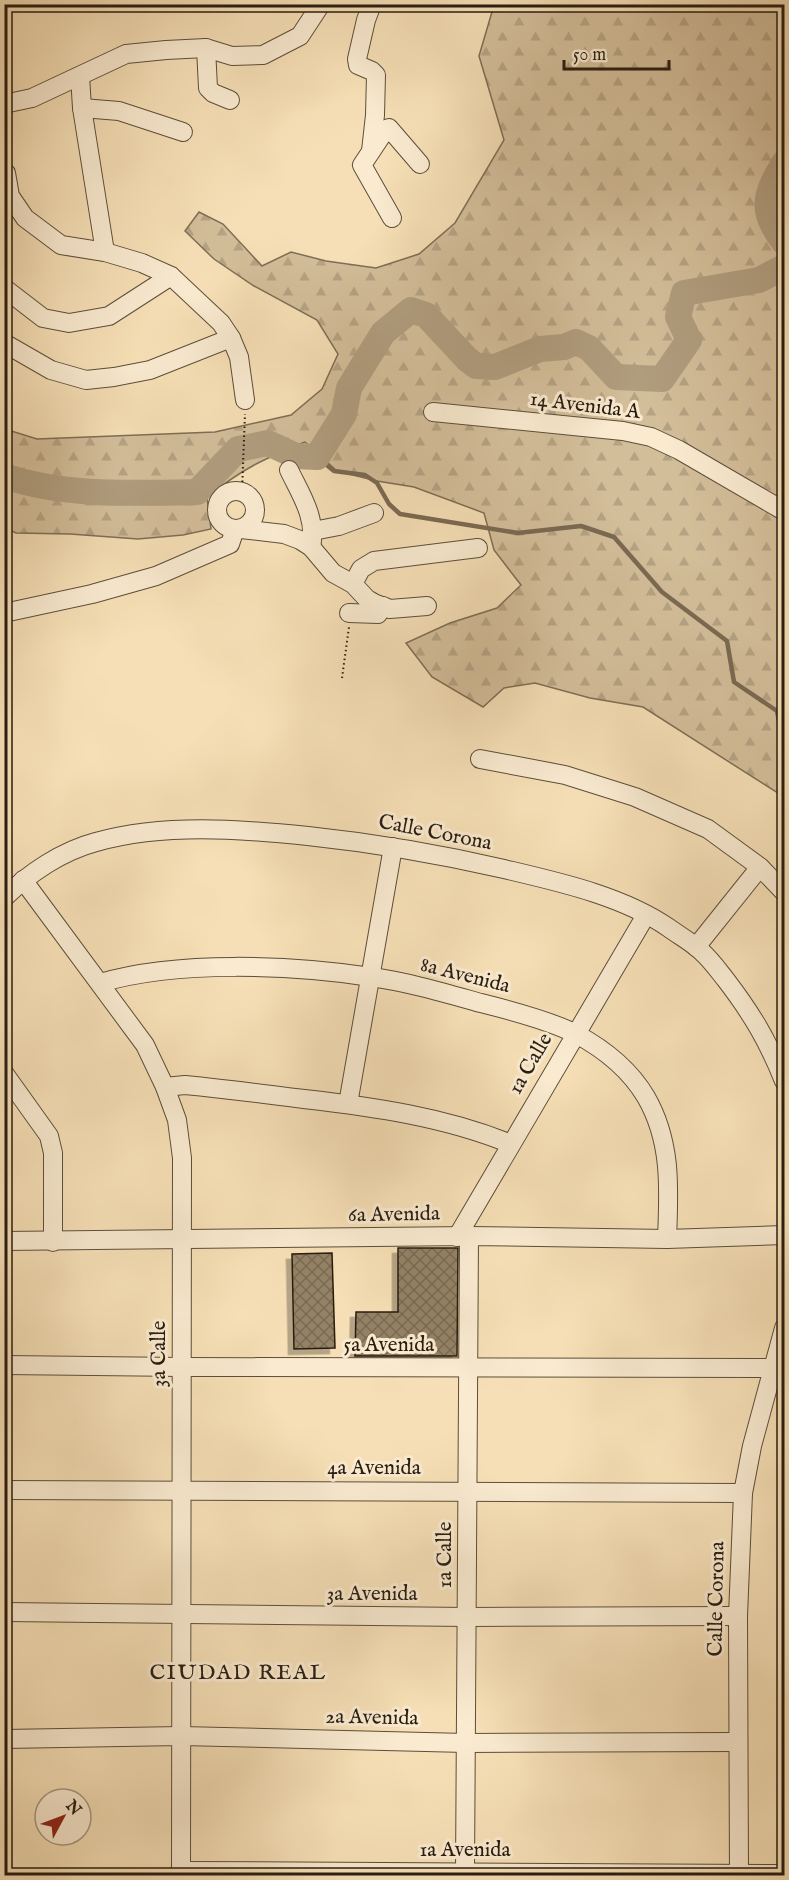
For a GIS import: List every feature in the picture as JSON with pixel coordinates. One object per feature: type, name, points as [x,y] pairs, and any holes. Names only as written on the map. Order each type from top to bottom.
[{"type":"street","points":[[4,104],[32,98],[126,54],[206,48],[232,56],[262,55],[300,36],[321,4]]},
{"type":"street","points":[[370,151],[375,115],[376,75],[358,65],[357,59],[372,4]]},
{"type":"street","points":[[206,48],[208,88],[213,93],[230,100]]},
{"type":"street","points":[[80,76],[82,108],[105,252]]},
{"type":"street","points":[[82,108],[119,111],[183,132]]},
{"type":"street","points":[[392,218],[362,167],[370,151],[389,128],[420,164]]},
{"type":"street","points":[[6,173],[10,196],[26,218],[61,245],[105,252],[142,263],[171,276],[221,323],[231,338],[239,357],[245,399]]},
{"type":"street","points":[[4,288],[43,318],[69,323],[109,316],[171,276]]},
{"type":"street","points":[[4,343],[51,370],[86,380],[150,370],[231,338]]},
{"type":"street","name":"14 Avenida A","points":[[433,412],[622,431],[651,437],[679,450],[784,511]]},
{"type":"street","points":[[289,470],[310,512],[312,539],[333,573],[353,584],[367,599],[390,609],[427,606]]},
{"type":"street","points":[[4,613],[92,594],[156,576],[230,544],[238,529],[251,522],[255,510],[252,498],[242,489],[230,491],[220,498],[218,503],[220,520],[229,528],[238,529],[284,534],[300,540],[312,539],[374,513]]},
{"type":"street","points":[[353,584],[361,569],[374,561],[477,548]]},
{"type":"street","points":[[349,613],[378,614],[383,606]]},
{"type":"street","points":[[480,759],[565,775],[635,797],[708,830],[760,867],[784,892]]},
{"type":"street","name":"Calle Corona","points":[[4,898],[23,880],[71,851],[96,842],[163,831],[267,832],[393,847],[459,858],[550,879],[646,915],[667,926],[696,947],[715,965],[754,1018],[769,1044],[784,1081]]},
{"type":"street","points":[[348,1104],[393,847]]},
{"type":"street","points":[[696,947],[760,867]]},
{"type":"street","name":"3a Calle","points":[[23,880],[145,1045],[165,1087],[177,1120],[182,1158],[181,1873]]},
{"type":"street","name":"1a Calle","points":[[465,1873],[468,1368],[463,1236],[511,1144],[574,1033],[646,915]]},
{"type":"street","name":"8a Avenida","points":[[100,983],[118,977],[161,971],[237,967],[372,977],[511,1011],[574,1033],[605,1051],[628,1073],[646,1096],[666,1149],[669,1179],[667,1239]]},
{"type":"street","points":[[4,1073],[49,1136],[53,1153],[53,1242]]},
{"type":"street","points":[[165,1087],[185,1085],[348,1104],[427,1118],[490,1135],[511,1144]]},
{"type":"street","name":"6a Avenida","points":[[4,1241],[182,1241],[463,1236],[667,1239],[784,1235]]},
{"type":"street","name":"Calle Corona","points":[[739,1875],[738,1616],[743,1493],[752,1446],[784,1328]]},
{"type":"street","name":"5a Avenida","points":[[4,1365],[774,1368]]},
{"type":"street","name":"4a Avenida","points":[[4,1490],[743,1493]]},
{"type":"street","name":"3a Avenida","points":[[4,1612],[468,1617],[738,1616]]},
{"type":"street","name":"2a Avenida","points":[[4,1738],[181,1736],[466,1743],[738,1742]]},
{"type":"street","name":"1a Avenida","points":[[181,1873],[784,1874]]},
{"type":"path","points":[[242,489],[245,399]]},
{"type":"path","points":[[342,678],[349,636],[349,613]]},
{"type":"green space","points":[[494,5],[784,5],[784,797],[643,707],[590,698],[535,683],[504,688],[483,707],[432,677],[406,643],[450,623],[497,608],[521,585],[494,550],[484,513],[414,487],[337,471],[305,442],[253,466],[207,498],[211,529],[183,535],[138,539],[16,533],[5,528],[5,429],[37,439],[215,432],[291,415],[322,389],[338,354],[317,320],[254,286],[214,259],[185,231],[199,212],[223,224],[262,266],[291,252],[326,261],[376,268],[419,254],[455,223],[504,140],[479,56]]},
{"type":"building","points":[[398,1248],[458,1248],[457,1356],[355,1356],[356,1312],[398,1312]]},
{"type":"building","points":[[332,1253],[335,1348],[294,1349],[292,1254]]},
{"type":"waterway","points":[[784,163],[772,184],[768,202],[771,221],[784,242]]},
{"type":"waterway","points":[[4,476],[27,483],[75,491],[197,492],[238,449],[268,443],[296,456],[317,457],[344,414],[349,388],[383,333],[411,310],[426,315],[476,366],[495,367],[540,349],[564,347],[576,342],[589,348],[616,377],[662,379],[689,340],[678,317],[684,293],[759,280],[784,267]]},
{"type":"waterway","points":[[317,457],[334,471],[365,475],[377,483],[389,504],[400,514],[518,533],[581,526],[614,537],[662,592],[727,641],[734,682],[777,711],[784,746]]},
{"type":"district","name":"CIUDAD REAL","points":[[238,1673]]}]
